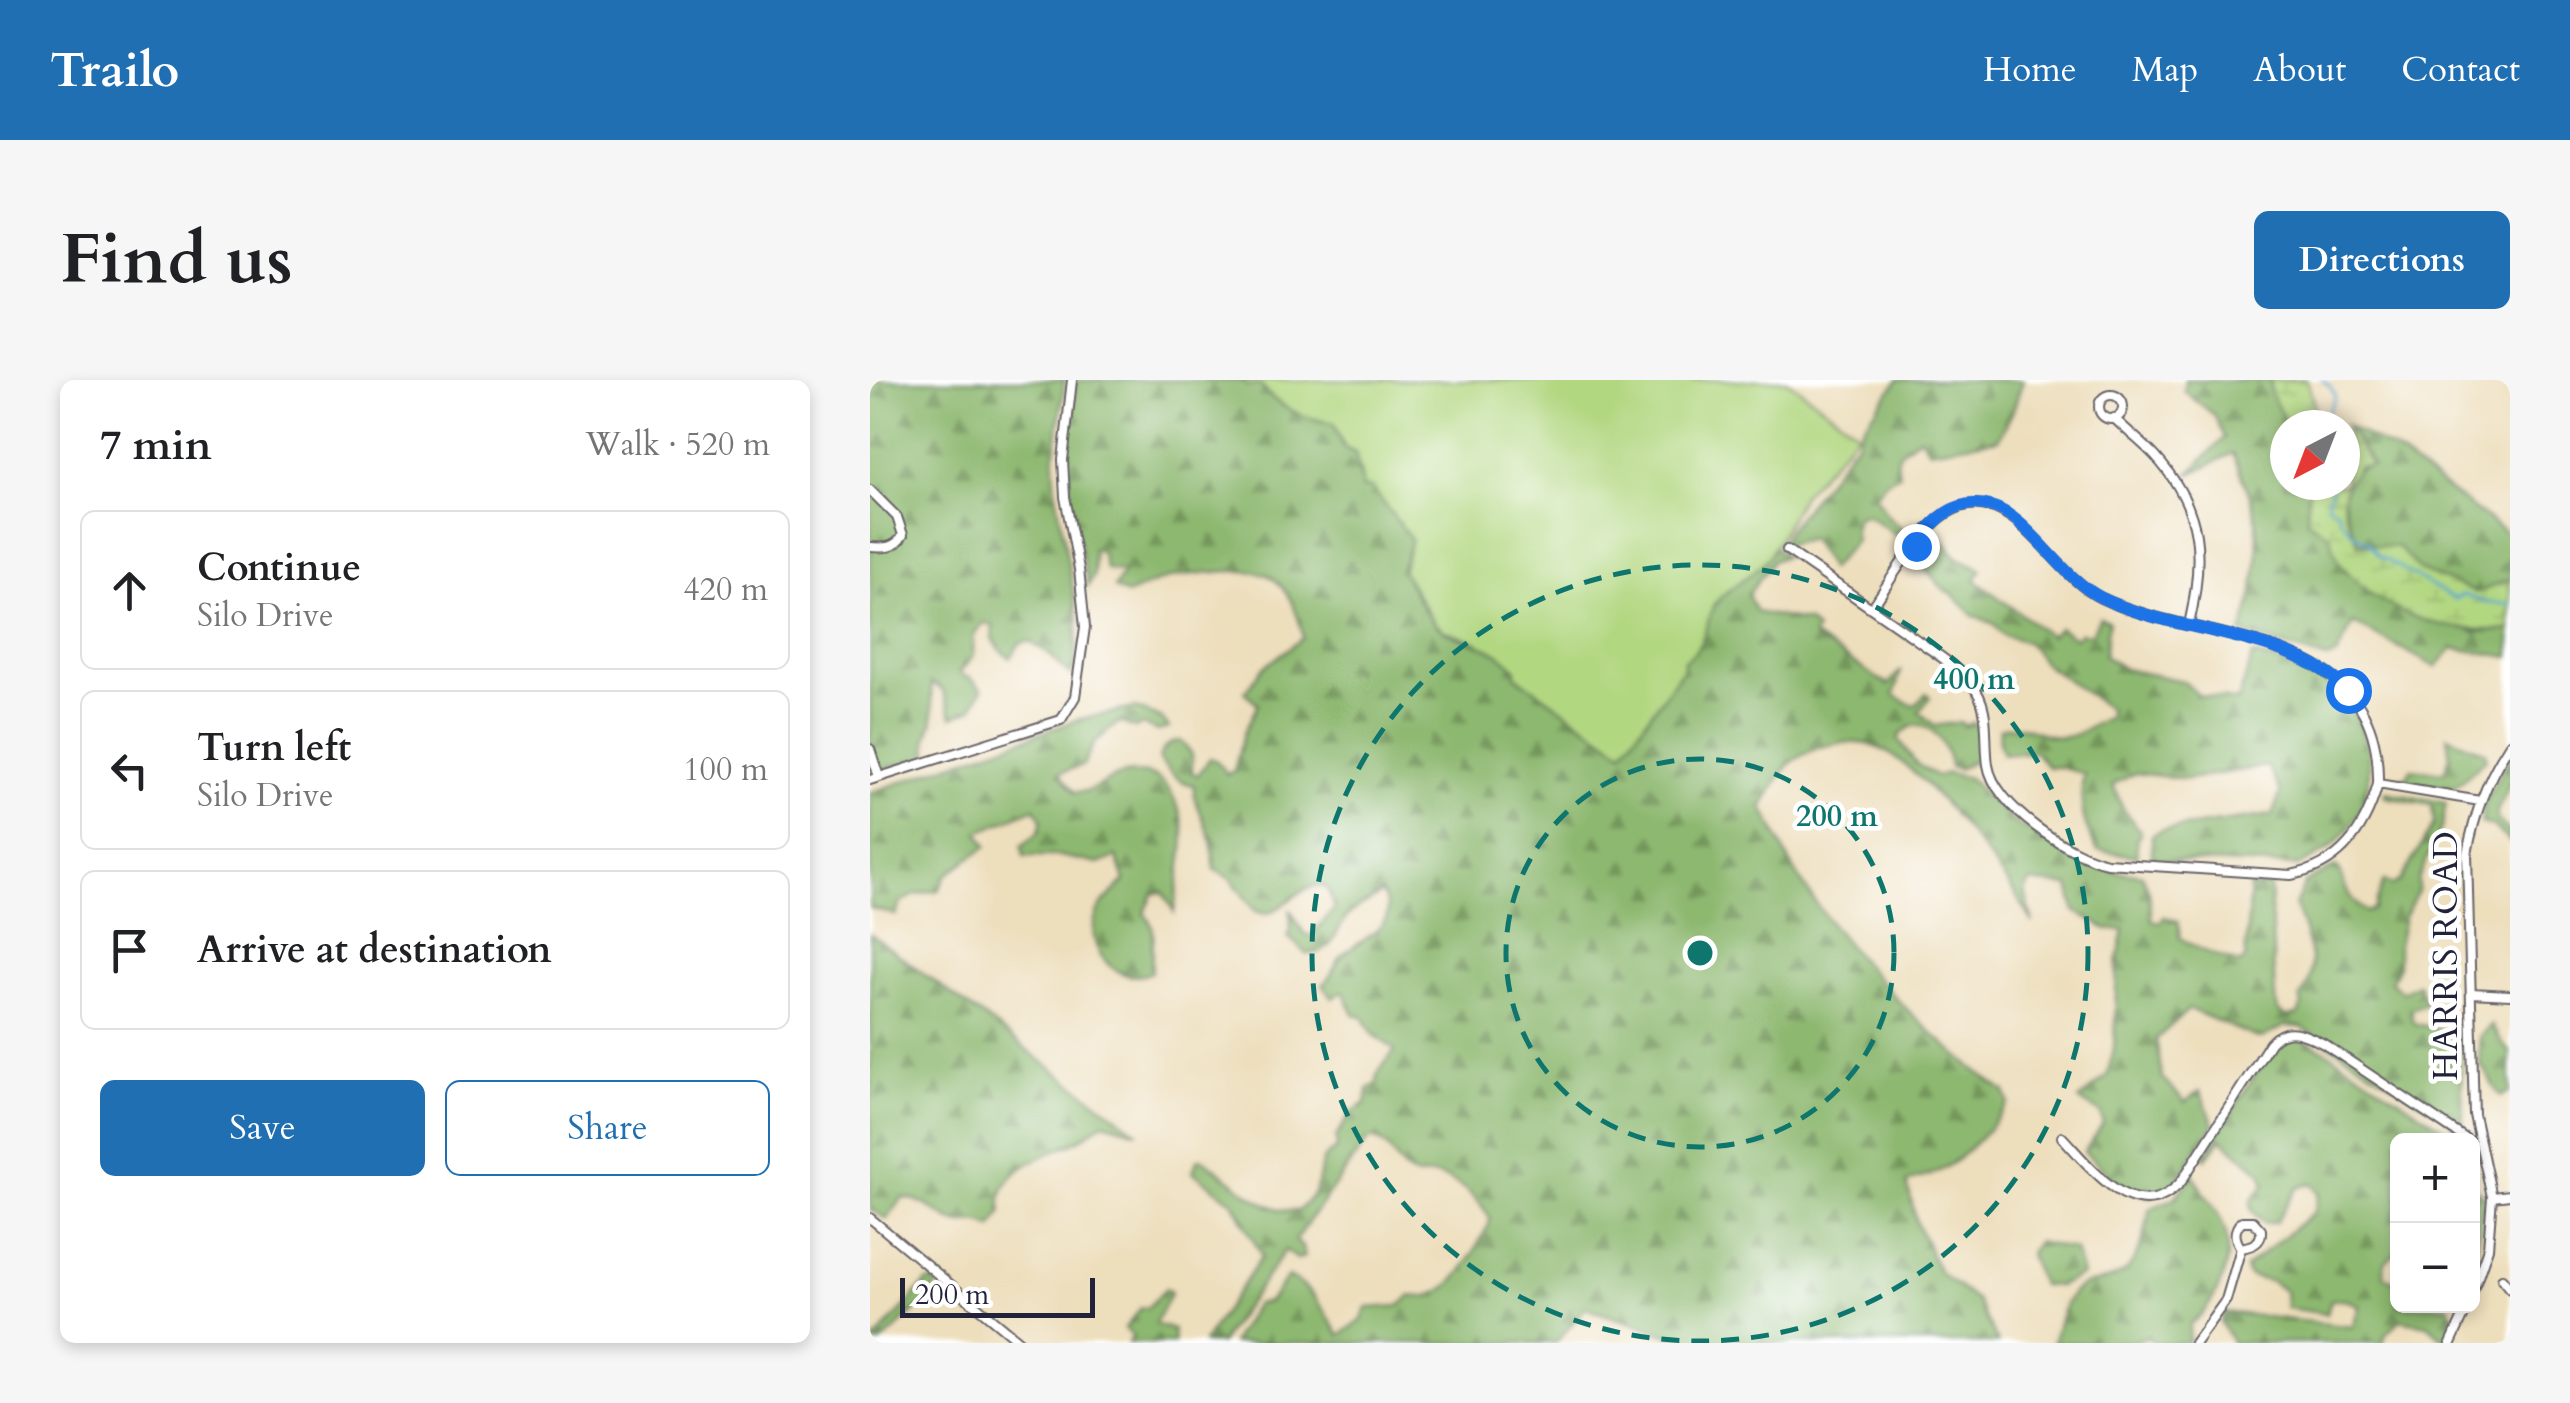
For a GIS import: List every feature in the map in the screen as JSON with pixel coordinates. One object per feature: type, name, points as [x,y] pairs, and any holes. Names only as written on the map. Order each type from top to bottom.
[{"type":"street","points":[[870,749],[874,778],[1062,720],[1070,710],[1086,627],[1065,497],[1063,460],[1072,380]]},
{"type":"street","points":[[2114,418],[2164,467],[2190,514],[2198,542],[2200,571],[2190,625]]},
{"type":"street","points":[[870,490],[897,517],[903,535],[888,548],[870,548]]},
{"type":"street","points":[[1787,550],[1970,682],[1982,700],[1988,766],[1999,794],[2014,810],[2089,858],[2107,863],[2290,876],[2336,857],[2352,840],[2370,809],[2378,784],[2378,754],[2368,722],[2355,698],[2337,678],[2289,654],[2100,598],[2065,572],[2010,515],[1983,504],[1963,506],[1938,518],[1872,608]]},
{"type":"street","name":"HARRIS ROAD","points":[[2480,1271],[2488,1248],[2492,1197],[2474,1115],[2467,854],[2490,774],[2510,744]]},
{"type":"street","points":[[2378,784],[2480,802]]},
{"type":"street","points":[[2472,993],[2510,995]]},
{"type":"street","points":[[2062,1137],[2117,1190],[2133,1200],[2160,1199],[2181,1182],[2270,1043],[2277,1034],[2287,1032],[2304,1034],[2324,1044],[2458,1133]]},
{"type":"street","points":[[2492,1197],[2510,1195]]},
{"type":"street","points":[[870,1218],[1021,1343]]},
{"type":"street","points":[[2195,1343],[2230,1292],[2241,1248]]},
{"type":"street","points":[[2502,1279],[2510,1288]]},
{"type":"street","points":[[2451,1343],[2465,1313]]},
{"type":"green space","points":[[870,380],[1065,380],[1054,461],[1055,487],[1078,619],[1075,669],[1070,675],[1047,652],[1028,641],[1019,644],[1011,658],[992,639],[993,625],[983,623],[974,634],[973,656],[961,671],[962,676],[982,689],[972,709],[952,717],[943,691],[931,683],[933,721],[927,739],[928,757],[870,772]]},
{"type":"green space","points":[[1076,380],[1241,380],[1247,386],[1260,385],[1293,411],[1334,423],[1344,448],[1355,453],[1363,488],[1372,488],[1411,539],[1402,571],[1431,620],[1444,631],[1496,653],[1516,669],[1516,676],[1623,752],[1684,668],[1684,660],[1700,645],[1718,600],[1760,566],[1774,548],[1785,556],[1772,561],[1748,595],[1756,612],[1808,622],[1816,630],[1813,637],[1888,685],[1901,670],[1894,695],[1911,705],[1926,693],[1930,697],[1919,712],[1935,726],[1960,722],[1977,726],[1979,758],[1958,769],[1950,767],[1944,746],[1932,730],[1924,726],[1907,729],[1898,738],[1916,764],[1937,776],[1947,773],[1968,778],[2011,820],[2089,867],[2142,875],[2149,891],[2152,920],[2160,922],[2164,917],[2178,921],[2180,938],[2240,964],[2245,959],[2250,886],[2270,886],[2275,997],[2278,1011],[2286,1017],[2298,1015],[2300,997],[2311,976],[2310,952],[2295,905],[2306,882],[2335,867],[2356,904],[2367,912],[2374,909],[2384,881],[2393,885],[2401,880],[2434,824],[2432,805],[2385,797],[2385,792],[2446,803],[2442,826],[2404,917],[2398,967],[2391,982],[2402,992],[2418,984],[2426,1003],[2410,1009],[2413,1023],[2460,1035],[2466,1133],[2451,1133],[2453,1122],[2301,1027],[2285,1026],[2260,1039],[2189,1009],[2156,1039],[2162,1078],[2185,1102],[2200,1091],[2214,1124],[2174,1184],[2151,1197],[2126,1189],[2084,1152],[2103,1124],[2101,1113],[2079,1100],[2107,1076],[2114,1049],[2117,963],[2124,930],[2107,929],[2075,911],[2069,886],[2030,882],[2025,892],[2033,923],[1986,854],[1920,778],[1881,749],[1847,743],[1824,747],[1792,762],[1762,807],[1810,894],[1858,957],[1915,1017],[2005,1092],[2009,1103],[1974,1144],[1941,1170],[1907,1183],[1917,1224],[1939,1272],[1977,1301],[1998,1343],[1694,1343],[1585,1308],[1556,1343],[1232,1343],[1256,1304],[1268,1302],[1288,1277],[1311,1294],[1340,1335],[1361,1321],[1367,1308],[1399,1306],[1411,1296],[1439,1292],[1459,1275],[1490,1217],[1465,1189],[1440,1176],[1410,1174],[1373,1138],[1295,1240],[1304,1257],[1297,1259],[1285,1250],[1220,1343],[1203,1343],[1262,1256],[1233,1202],[1193,1172],[1197,1160],[1201,1158],[1271,1206],[1298,1211],[1310,1198],[1317,1187],[1323,1160],[1337,1149],[1336,1137],[1352,1112],[1366,1103],[1368,1089],[1377,1084],[1378,1073],[1395,1050],[1373,1034],[1363,1017],[1354,1014],[1343,991],[1332,998],[1323,985],[1340,958],[1383,924],[1387,905],[1381,893],[1350,913],[1329,946],[1307,954],[1288,937],[1290,909],[1305,935],[1312,935],[1335,908],[1327,888],[1303,890],[1266,914],[1255,911],[1231,879],[1215,870],[1211,838],[1194,796],[1194,785],[1174,776],[1159,759],[1160,755],[1170,744],[1181,741],[1192,755],[1192,773],[1198,775],[1210,758],[1227,774],[1234,771],[1244,733],[1258,704],[1245,692],[1263,668],[1303,638],[1293,604],[1271,577],[1253,572],[1178,576],[1127,595],[1114,588],[1123,572],[1106,569],[1101,551],[1093,549],[1094,574],[1088,586],[1074,522],[1067,463]]},
{"type":"green space","points":[[1241,380],[1787,380],[1858,432],[1802,495],[1765,565],[1714,604],[1704,639],[1624,752],[1532,690],[1477,642],[1435,624],[1402,571],[1410,539],[1363,488],[1360,471],[1334,424],[1293,411],[1260,385],[1247,386]]},
{"type":"green space","points":[[1898,380],[2023,380],[1998,439],[1929,450],[1920,437],[1900,451],[1899,474],[1886,481],[1875,495],[1887,515],[1908,534],[1895,534],[1866,514],[1856,517],[1855,540],[1830,569],[1810,538],[1780,546],[1788,530],[1857,441],[1862,428]]},
{"type":"green space","points":[[2185,380],[2271,380],[2270,392],[2279,410],[2270,410],[2270,500],[2308,500],[2307,520],[2330,534],[2339,562],[2473,632],[2510,630],[2510,657],[2453,648],[2436,667],[2353,623],[2337,655],[2327,659],[2242,633],[2256,570],[2253,506],[2233,453],[2188,475],[2224,438],[2215,416],[2184,391]]},
{"type":"green space","points":[[2271,380],[2307,380],[2315,410],[2279,410],[2270,392]]},
{"type":"green space","points":[[2360,433],[2394,450],[2510,536],[2510,579],[2477,593],[2419,570],[2398,547],[2359,544],[2344,500],[2360,500],[2360,469],[2372,465],[2360,446]]},
{"type":"green space","points":[[2360,447],[2372,466],[2360,467]]},
{"type":"green space","points":[[2308,500],[2344,500],[2359,544],[2398,547],[2419,570],[2477,593],[2510,579],[2510,630],[2439,624],[2396,609],[2357,582],[2341,564],[2330,535],[2307,520]]},
{"type":"green space","points":[[1937,535],[1958,558],[1982,569],[1975,580],[2050,636],[2059,628],[2075,638],[2080,633],[2091,634],[2100,617],[2109,622],[2104,656],[2124,669],[2183,681],[2198,695],[2238,701],[2253,655],[2299,668],[2325,682],[2347,704],[2362,729],[2369,756],[2368,783],[2360,809],[2346,832],[2325,852],[2297,866],[2157,860],[2152,855],[2152,835],[2162,830],[2272,815],[2281,792],[2267,766],[2188,779],[2135,773],[2113,785],[2122,807],[2141,832],[2136,840],[2137,856],[2097,850],[2083,813],[2084,774],[2048,767],[2035,752],[2003,754],[2000,728],[2017,726],[2056,737],[2070,736],[2109,717],[2109,709],[2045,664],[2027,642],[2003,635],[1994,624],[1973,615],[1946,592],[1922,565],[1922,553]]},
{"type":"green space","points":[[1135,708],[1161,718],[1169,728],[1157,731],[1119,722],[1095,742],[1083,765],[1059,773],[1075,792],[1090,790],[1125,774],[1150,775],[1168,788],[1176,803],[1184,833],[1174,912],[1163,892],[1153,894],[1144,914],[1153,933],[1152,972],[1140,976],[1117,971],[1095,943],[1097,913],[1125,881],[1117,857],[1098,864],[1060,856],[1024,856],[1022,846],[1039,832],[1042,819],[1035,808],[979,832],[987,846],[945,876],[939,890],[900,903],[896,915],[870,908],[870,793],[1080,719]]},
{"type":"green space","points":[[2447,736],[2485,752],[2486,759],[2453,789],[2392,779],[2407,777],[2411,769],[2444,772],[2450,757]]},
{"type":"green space","points":[[2510,754],[2510,785],[2497,819],[2510,832],[2510,842],[2492,826],[2481,823],[2484,804]]},
{"type":"green space","points":[[870,934],[1138,1132],[1104,1122],[1081,1139],[1025,1166],[1006,1185],[1001,1197],[1002,1212],[992,1228],[953,1221],[909,1199],[902,1198],[887,1219],[870,1209]]},
{"type":"green space","points":[[2491,1025],[2510,1051],[2510,1092],[2501,1096],[2480,1065],[2479,1037]]},
{"type":"green space","points":[[2295,1036],[2326,1051],[2451,1133],[2390,1133],[2390,1258],[2385,1262],[2384,1275],[2390,1279],[2390,1313],[2452,1313],[2445,1340],[2428,1325],[2400,1320],[2385,1335],[2384,1343],[2233,1343],[2220,1322],[2225,1312],[2353,1327],[2359,1305],[2343,1299],[2331,1300],[2327,1314],[2286,1308],[2285,1292],[2272,1282],[2249,1276],[2245,1268],[2314,1212],[2319,1193],[2312,1183],[2297,1188],[2276,1222],[2265,1224],[2251,1209],[2252,1199],[2265,1184],[2261,1172],[2221,1138],[2206,1159],[2204,1156],[2277,1042]]},
{"type":"green space","points":[[2193,1174],[2222,1222],[2227,1249],[2217,1291],[2190,1324],[2188,1343],[2157,1343],[2146,1337],[2130,1343],[2053,1343],[2070,1296],[2083,1285],[2122,1274],[2135,1259],[2149,1209],[2175,1198]]},
{"type":"green space","points":[[2480,1192],[2484,1197],[2480,1225]]},
{"type":"green space","points":[[2037,1242],[2075,1250],[2082,1275],[2058,1286],[2041,1285],[2029,1254]]},
{"type":"green space","points":[[927,1282],[938,1285],[921,1306],[881,1343],[872,1343]]},
{"type":"green space","points":[[1166,1289],[1171,1292],[1155,1324],[1173,1330],[1174,1343],[1128,1343],[1133,1337],[1125,1328],[1141,1308],[1147,1308]]},
{"type":"waterway","points":[[2322,380],[2335,396],[2329,410]]},
{"type":"waterway","points":[[2328,500],[2340,519],[2378,555],[2454,599],[2463,595],[2487,603],[2510,604]]},
{"type":"route","points":[[1916,546],[1945,512],[1963,506],[1993,506],[2010,515],[2065,572],[2100,598],[2289,654],[2326,670],[2348,690]]}]
